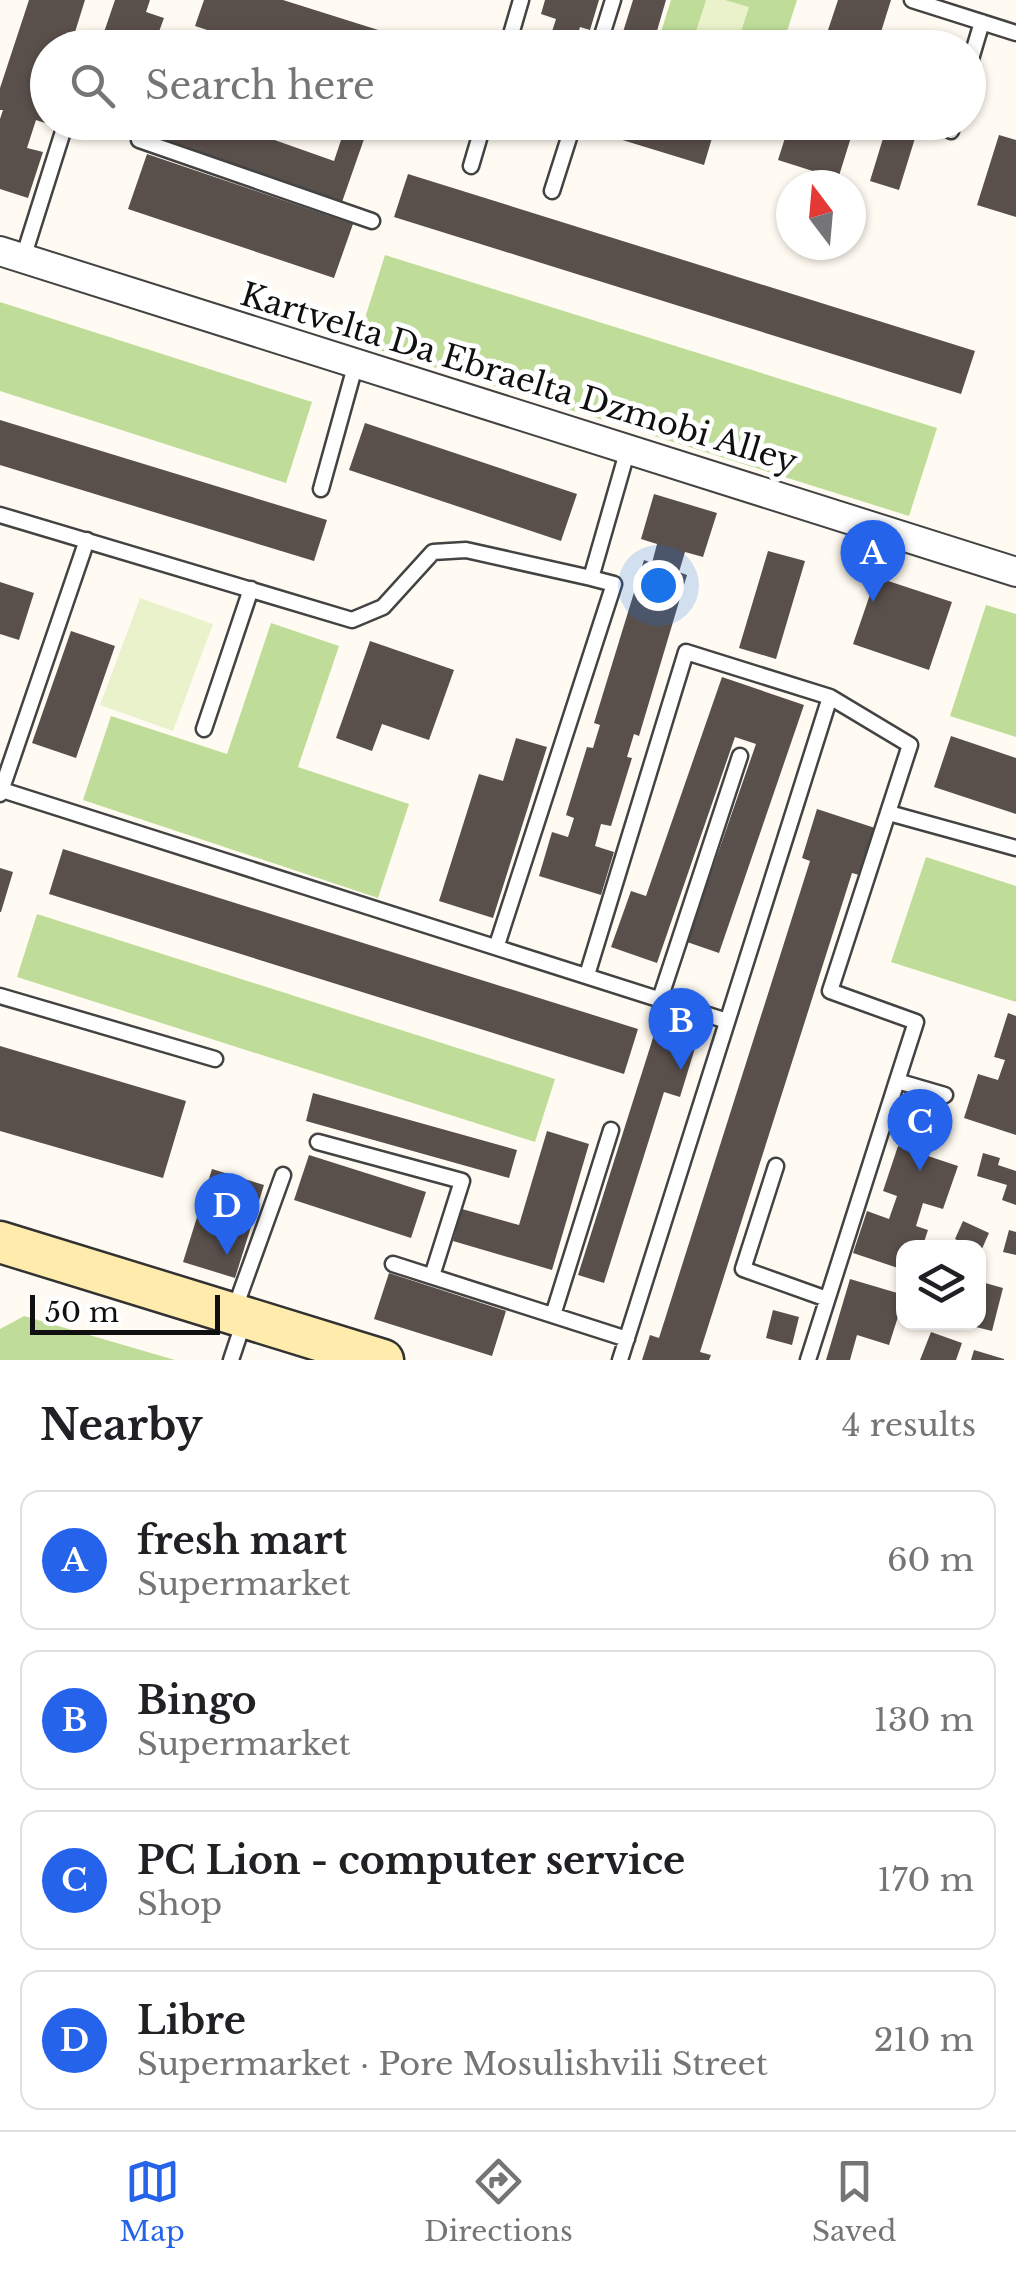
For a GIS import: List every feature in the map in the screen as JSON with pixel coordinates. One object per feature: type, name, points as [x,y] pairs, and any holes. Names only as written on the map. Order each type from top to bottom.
[{"type":"street","name":"Kartvelta Da Ebraelta Dzmobi Alley","points":[[11,255],[1016,572]]},
{"type":"street","points":[[0,1242],[368,1358]]},
{"type":"lane","points":[[512,30],[521,0]]},
{"type":"lane","points":[[603,30],[612,0]]},
{"type":"lane","points":[[912,0],[1016,33]]},
{"type":"lane","points":[[980,30],[982,22]]},
{"type":"lane","points":[[11,255],[59,140]]},
{"type":"lane","points":[[139,140],[372,221]]},
{"type":"lane","points":[[470,166],[478,140]]},
{"type":"lane","points":[[552,191],[568,140]]},
{"type":"lane","points":[[321,489],[356,363]]},
{"type":"lane","points":[[591,578],[628,449]]},
{"type":"lane","points":[[0,514],[352,620],[383,607],[434,552],[466,550],[614,584],[496,945]]},
{"type":"lane","points":[[87,540],[1,792],[728,1021]]},
{"type":"lane","points":[[204,729],[251,589]]},
{"type":"lane","points":[[587,974],[686,652],[830,697],[910,745],[830,992],[916,1022],[808,1360]]},
{"type":"lane","points":[[620,1360],[830,697]]},
{"type":"lane","points":[[660,999],[740,756]]},
{"type":"lane","points":[[889,813],[1016,848]]},
{"type":"lane","points":[[0,996],[215,1059]]},
{"type":"lane","points":[[897,1081],[946,1095]]},
{"type":"lane","points":[[554,1316],[612,1130]]},
{"type":"lane","points":[[318,1142],[462,1181],[432,1276]]},
{"type":"lane","points":[[776,1166],[743,1270],[827,1299]]},
{"type":"lane","points":[[231,1360],[239,1316],[282,1174]]},
{"type":"lane","points":[[393,1264],[627,1339]]},
{"type":"green space","points":[[671,0],[797,0],[787,30],[662,30]]},
{"type":"green space","points":[[706,0],[725,0],[749,7],[742,30],[696,30]]},
{"type":"green space","points":[[385,255],[937,428],[909,516],[357,343]]},
{"type":"green space","points":[[0,302],[312,402],[286,483],[0,391]]},
{"type":"green space","points":[[140,598],[213,624],[173,731],[100,705]]},
{"type":"green space","points":[[986,605],[1016,614],[1016,737],[950,716]]},
{"type":"green space","points":[[271,623],[339,646],[298,767],[409,804],[378,898],[83,800],[111,716],[227,754]]},
{"type":"green space","points":[[926,857],[1016,886],[1016,1002],[891,962]]},
{"type":"green space","points":[[37,914],[555,1079],[535,1142],[17,977]]},
{"type":"green space","points":[[24,1316],[175,1360],[0,1360],[0,1329]]},
{"type":"building","points":[[29,0],[85,0],[76,30],[30,30],[27,148],[43,152],[28,198],[0,189],[0,88]]},
{"type":"building","points":[[115,0],[150,0],[146,12],[164,18],[160,30],[105,30]]},
{"type":"building","points":[[204,0],[283,0],[378,30],[207,30],[195,26]]},
{"type":"building","points":[[545,0],[599,0],[590,30],[552,30],[556,19],[541,14]]},
{"type":"building","points":[[633,0],[666,0],[657,30],[624,30]]},
{"type":"building","points":[[838,0],[891,0],[882,30],[828,30]]},
{"type":"building","points":[[999,135],[1016,140],[1016,217],[977,205]]},
{"type":"building","points":[[164,140],[275,140],[334,161],[341,140],[364,140],[342,202]]},
{"type":"building","points":[[622,140],[711,140],[704,165]]},
{"type":"building","points":[[784,140],[850,140],[841,170],[810,170],[778,160]]},
{"type":"building","points":[[883,140],[914,140],[899,190],[870,181]]},
{"type":"building","points":[[147,154],[353,224],[334,278],[128,209]]},
{"type":"building","points":[[408,174],[975,351],[961,394],[394,217]]},
{"type":"building","points":[[0,420],[327,520],[314,561],[0,465]]},
{"type":"building","points":[[365,423],[577,494],[561,541],[349,470]]},
{"type":"building","points":[[654,494],[717,513],[703,557],[685,552],[679,572],[687,575],[639,736],[634,734],[627,757],[632,758],[611,826],[601,824],[595,846],[614,852],[601,895],[539,876],[552,832],[568,837],[574,818],[566,815],[587,747],[593,748],[600,725],[594,723],[644,560],[652,563],[657,544],[641,539]]},
{"type":"building","points":[[768,551],[805,561],[776,659],[739,648]]},
{"type":"building","points":[[876,577],[952,602],[929,670],[853,644]]},
{"type":"building","points":[[0,582],[34,593],[19,640],[0,634]]},
{"type":"building","points":[[71,631],[115,646],[76,758],[32,743]]},
{"type":"building","points":[[370,641],[454,670],[429,740],[382,724],[372,751],[336,738]]},
{"type":"building","points":[[722,677],[804,705],[719,953],[687,942],[756,744],[735,737],[657,963],[611,947],[631,891],[646,896]]},
{"type":"building","points":[[951,736],[1016,758],[1016,814],[934,787]]},
{"type":"building","points":[[516,738],[547,747],[493,918],[439,901],[479,774],[503,781]]},
{"type":"building","points":[[817,809],[878,829],[863,876],[852,873],[700,1352],[711,1355],[709,1360],[642,1360],[650,1335],[659,1338],[810,861],[802,858]]},
{"type":"building","points":[[63,849],[638,1029],[624,1074],[49,894]]},
{"type":"building","points":[[0,868],[13,872],[1,912],[0,912]]},
{"type":"building","points":[[1008,1013],[1016,1016],[1016,1135],[964,1118],[978,1074],[998,1080],[1005,1060],[994,1057]]},
{"type":"building","points":[[658,1022],[699,1035],[680,1097],[664,1092],[604,1283],[578,1275]]},
{"type":"building","points":[[0,1046],[186,1101],[163,1178],[0,1131]]},
{"type":"building","points":[[313,1093],[517,1150],[509,1178],[306,1121]]},
{"type":"building","points":[[547,1131],[589,1144],[552,1270],[453,1241],[462,1209],[519,1225]]},
{"type":"building","points":[[898,1146],[958,1166],[943,1209],[923,1203],[916,1226],[928,1230],[925,1240],[896,1240],[896,1267],[853,1253],[867,1211],[889,1219],[897,1196],[883,1191]]},
{"type":"building","points":[[983,1153],[1000,1158],[998,1165],[1016,1171],[1016,1205],[1002,1200],[1007,1185],[977,1176]]},
{"type":"building","points":[[309,1155],[426,1192],[411,1238],[294,1200]]},
{"type":"building","points":[[212,1169],[264,1185],[235,1278],[183,1262]]},
{"type":"building","points":[[963,1221],[989,1233],[986,1240],[955,1239]]},
{"type":"building","points":[[1009,1230],[1016,1232],[1016,1255],[1003,1252]]},
{"type":"building","points":[[389,1273],[506,1311],[492,1356],[374,1319]]},
{"type":"building","points":[[850,1279],[896,1293],[896,1323],[889,1345],[857,1335],[850,1360],[826,1360]]},
{"type":"building","points":[[986,1283],[1003,1288],[992,1331],[986,1330]]},
{"type":"building","points":[[773,1310],[799,1317],[792,1345],[766,1338]]},
{"type":"building","points":[[931,1332],[962,1343],[956,1360],[920,1360]]},
{"type":"building","points":[[974,1350],[1004,1359],[1004,1360],[971,1360]]},
{"type":"place","name":"fresh mart","points":[[873,602]]},
{"type":"place","name":"Bingo","points":[[681,1070]]},
{"type":"place","name":"PC Lion - computer service","points":[[920,1171]]},
{"type":"place","name":"Libre","points":[[227,1255]]}]
